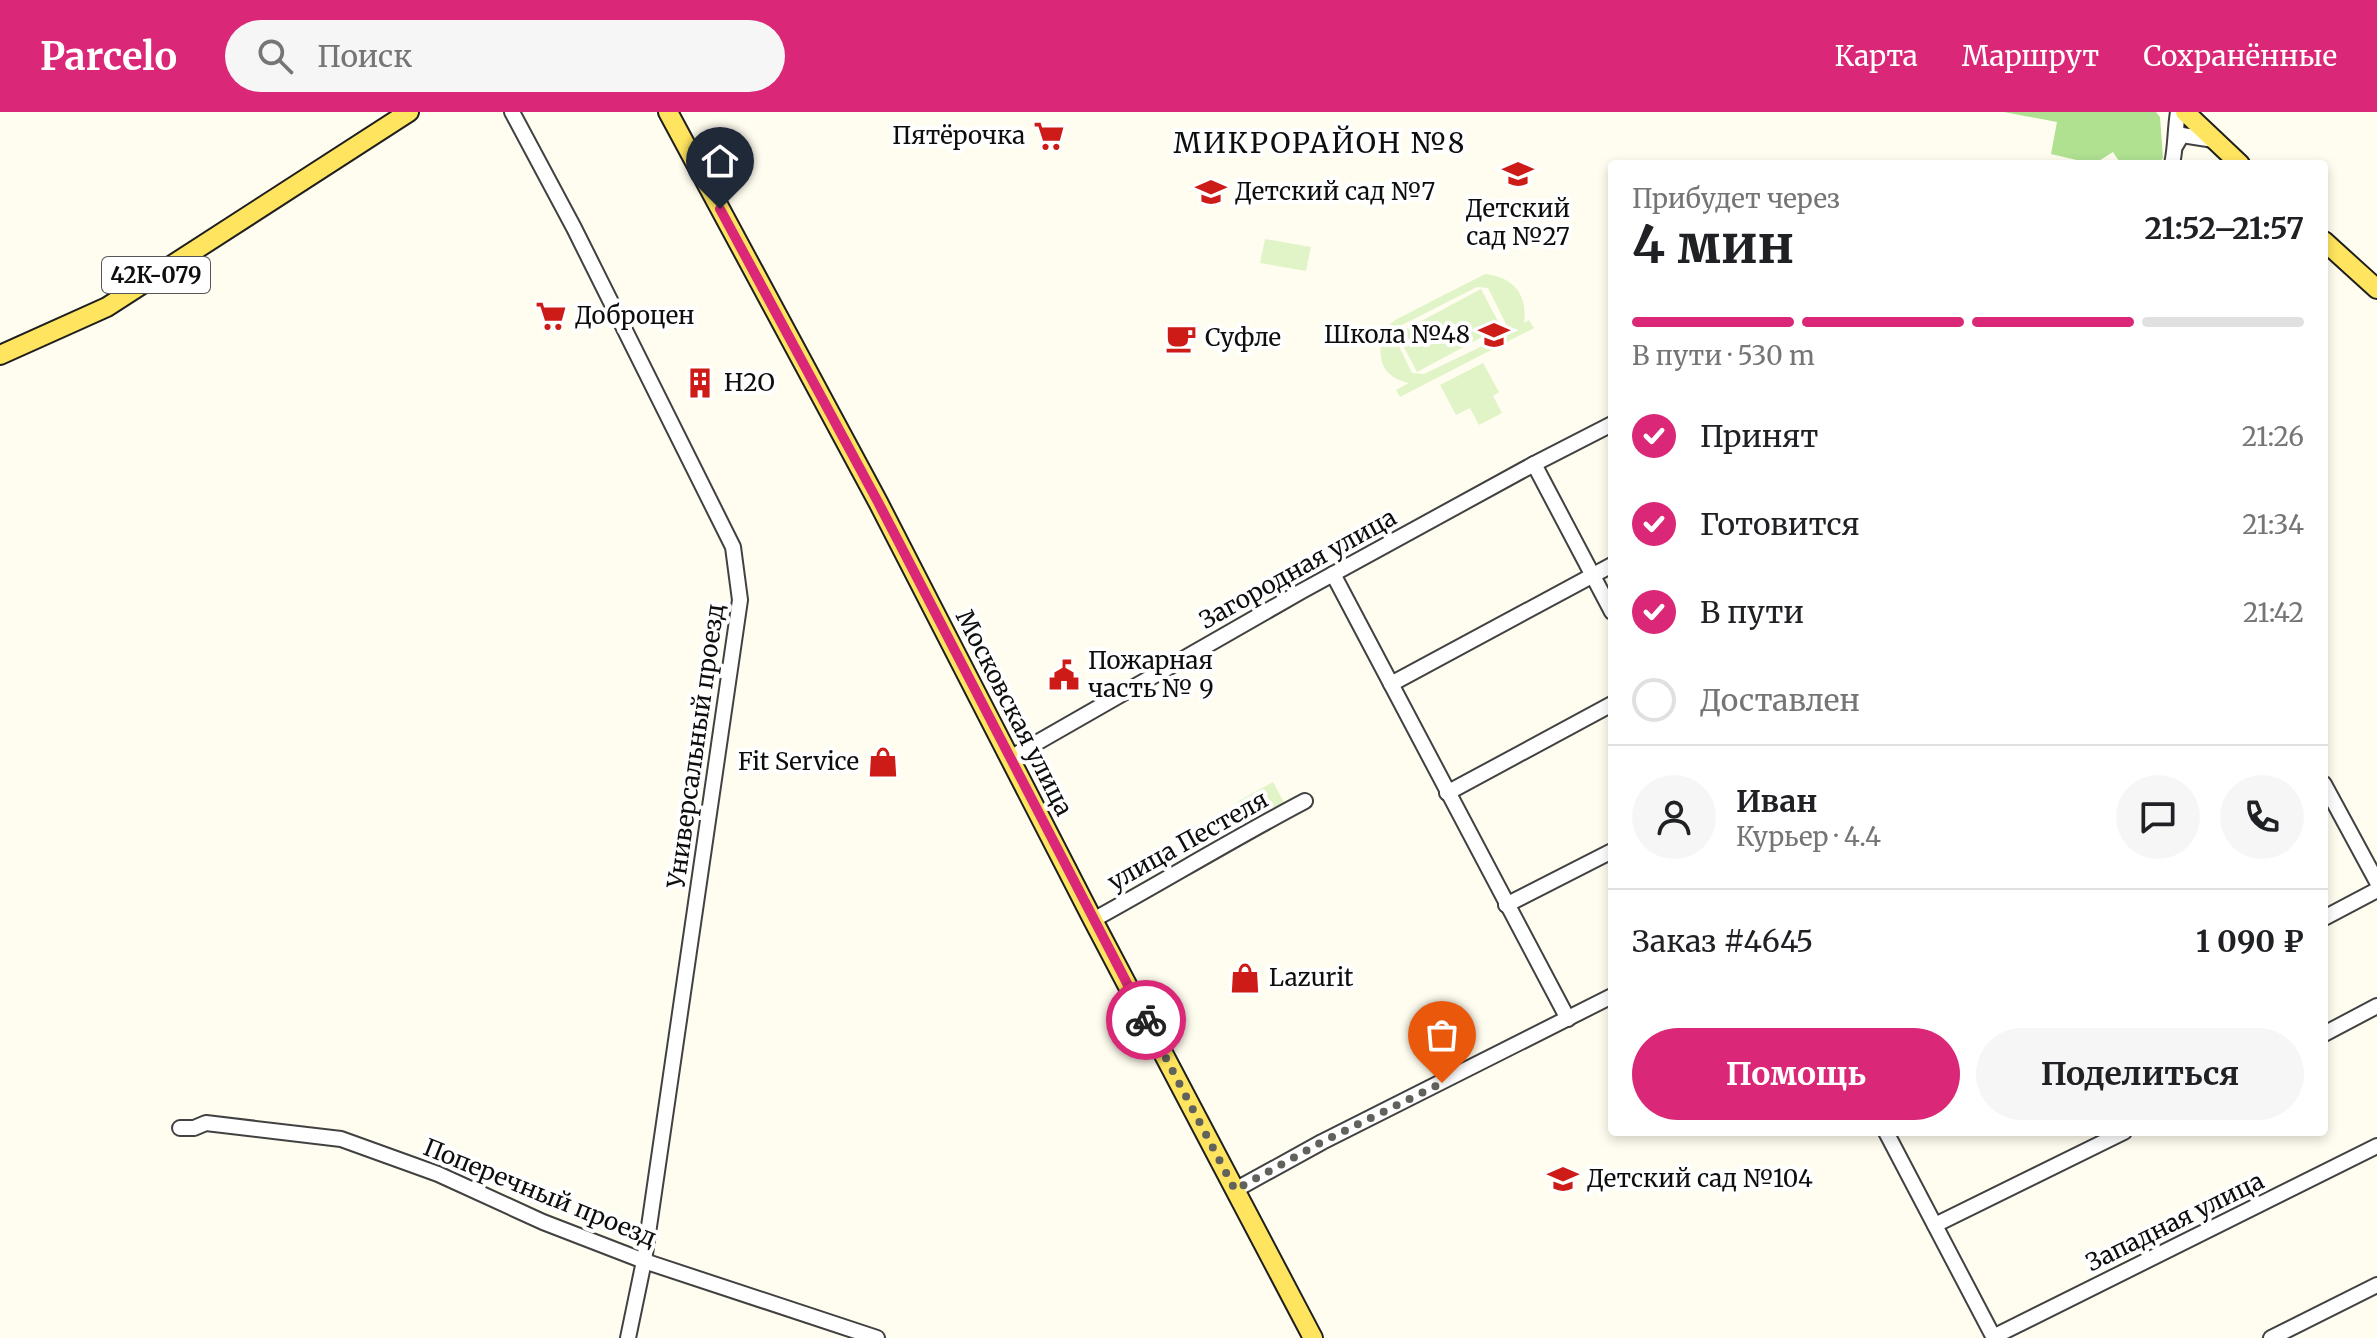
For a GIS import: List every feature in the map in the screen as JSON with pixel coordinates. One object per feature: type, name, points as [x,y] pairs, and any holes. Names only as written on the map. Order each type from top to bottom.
[{"type":"main road","name":"42К-079","points":[[0,355],[107,307],[409,112]]},
{"type":"main road","name":"Московская улица","points":[[668,112],[878,502],[1313,1338]]},
{"type":"main road","points":[[2185,112],[2236,160]]},
{"type":"main road","points":[[2328,245],[2377,289]]},
{"type":"street","name":"Универсальный проезд","points":[[512,112],[574,228],[733,547],[740,600],[644,1261],[628,1338]]},
{"type":"street","points":[[2173,160],[2178,112]]},
{"type":"street","points":[[2176,145],[2182,135],[2214,140]]},
{"type":"street","name":"Загородная улица","points":[[1010,758],[1333,574],[1608,426]]},
{"type":"street","points":[[1534,464],[1608,604]]},
{"type":"street","points":[[1391,684],[1608,567]]},
{"type":"street","points":[[1333,574],[1568,1019]]},
{"type":"street","points":[[1447,793],[1608,706]]},
{"type":"street","points":[[2328,791],[2377,882]]},
{"type":"street","name":"улица Пестеля","points":[[1093,920],[1305,801]]},
{"type":"street","points":[[1506,905],[1608,853]]},
{"type":"street","points":[[2328,916],[2377,890]]},
{"type":"street","points":[[1235,1190],[1322,1142],[1608,998]]},
{"type":"street","points":[[2328,1032],[2377,1006]]},
{"type":"street","name":"Поперечный проезд","points":[[180,1128],[194,1128],[206,1123],[341,1139],[438,1174],[543,1222],[644,1261],[877,1338]]},
{"type":"street","points":[[1888,1136],[1994,1337]]},
{"type":"street","points":[[1935,1225],[2116,1136]]},
{"type":"street","name":"Западная улица","points":[[1994,1337],[2377,1146]]},
{"type":"street","points":[[2271,1338],[2377,1285]]},
{"type":"green space","points":[[2004,112],[2156,112],[2160,117],[2163,158],[2118,160],[2113,152],[2100,160],[2077,160],[2051,154],[2057,122]]},
{"type":"green space","points":[[1265,239],[1311,247],[1306,271],[1260,263]]},
{"type":"green space","points":[[1485,274],[1511,283],[1524,304],[1524,323],[1529,320],[1534,328],[1400,397],[1396,390],[1409,383],[1387,371],[1380,350],[1382,332],[1395,320]],"holes":[[[1477,287],[1488,288],[1507,326],[1499,338],[1424,374],[1412,373],[1394,336],[1398,327]]]},
{"type":"green space","points":[[1481,289],[1501,327],[1417,372],[1397,334]]},
{"type":"green space","points":[[1483,363],[1499,392],[1493,396],[1502,413],[1479,425],[1470,408],[1456,415],[1440,385]]},
{"type":"green space","points":[[1273,782],[1285,804],[1249,824],[1237,802]]},
{"type":"way so far","points":[[1146,1020],[1235,1190],[1322,1142],[1442,1083]]},
{"type":"place","name":"Пятёрочка","points":[[1049,136]]},
{"type":"place","name":"Детский сад №27","points":[[1518,174]]},
{"type":"place","name":"Детский сад №7","points":[[1211,192]]},
{"type":"place","name":"Доброцен","points":[[551,316]]},
{"type":"place","name":"Школа №48","points":[[1494,335]]},
{"type":"place","name":"Суфле","points":[[1181,338]]},
{"type":"place","name":"Н2О","points":[[700,383]]},
{"type":"place","name":"Пожарная часть № 9","points":[[1064,675]]},
{"type":"place","name":"Fit Service","points":[[883,762]]},
{"type":"place","name":"Lazurit","points":[[1245,978]]},
{"type":"place","name":"Детский сад №104","points":[[1563,1179]]},
{"type":"district","name":"МИКРОРАЙОН №8","points":[[1320,143]]},
{"type":"route","points":[[720,209],[878,502],[1146,1020]]}]
